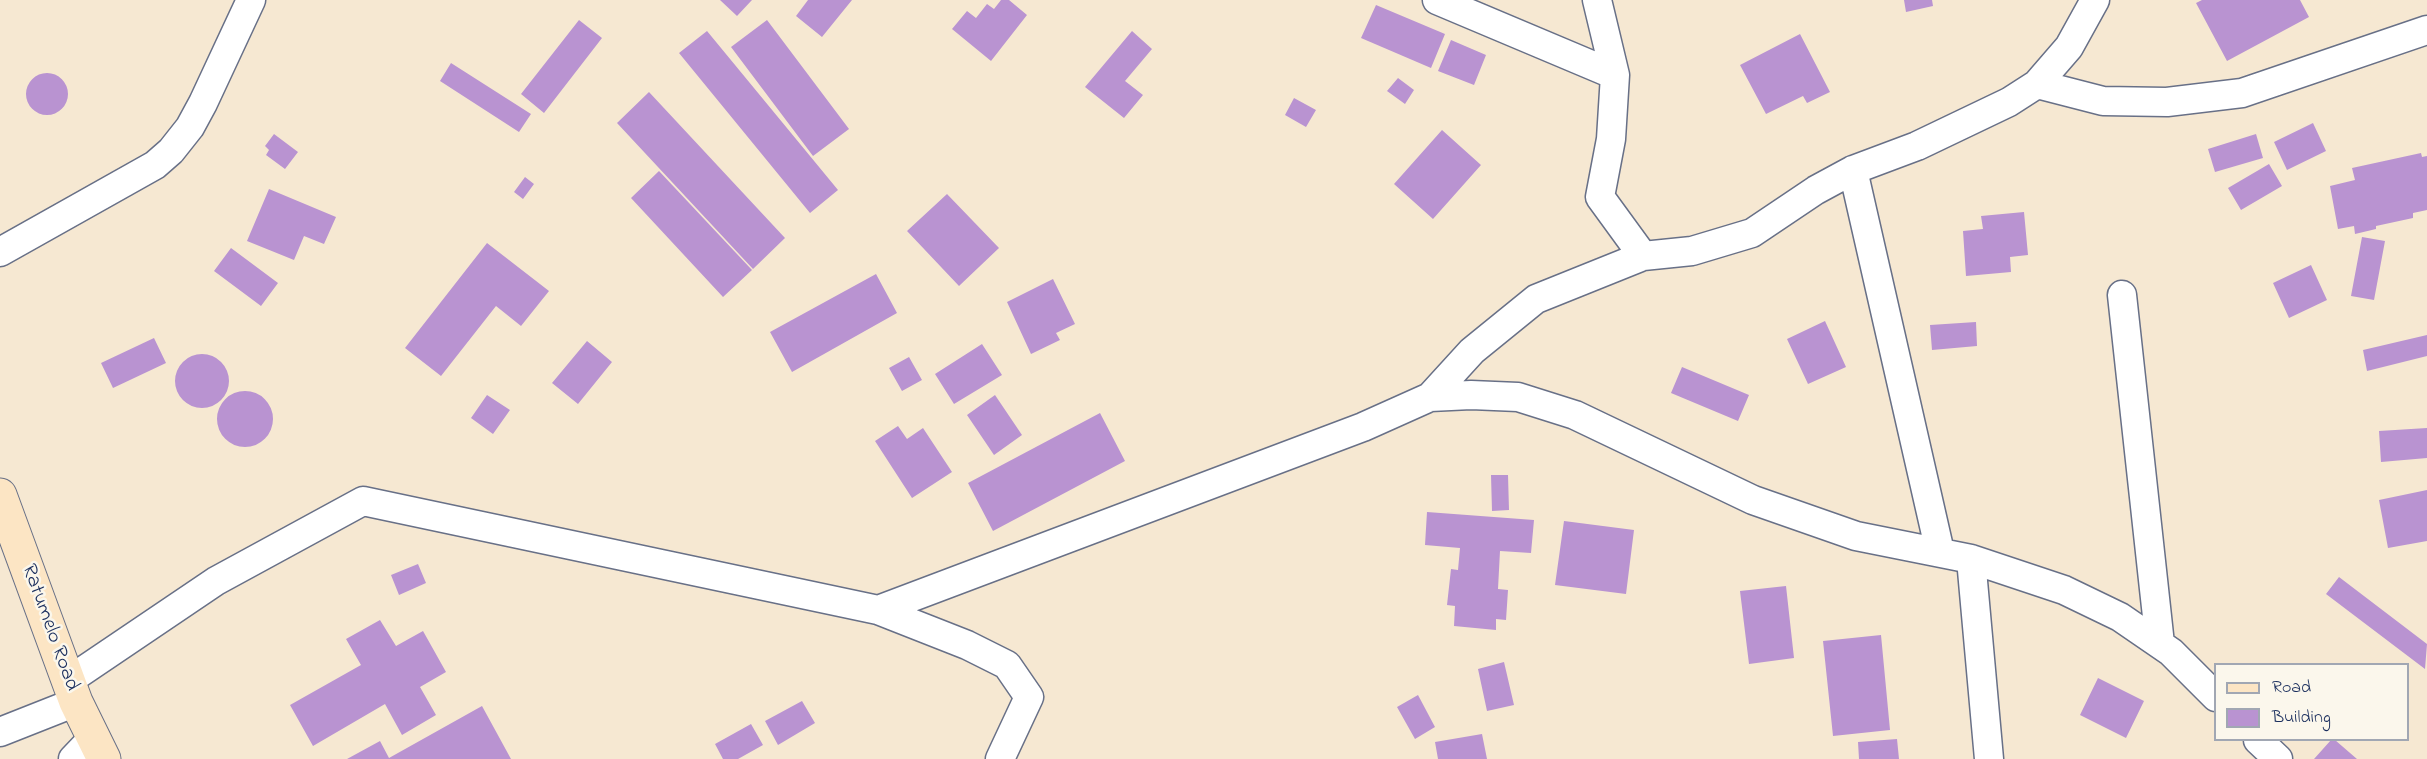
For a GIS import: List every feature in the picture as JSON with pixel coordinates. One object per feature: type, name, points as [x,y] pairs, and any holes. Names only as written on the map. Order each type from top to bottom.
[{"type":"street","points":[[0,252],[155,165],[171,151],[190,127],[203,103],[251,0]]},
{"type":"street","points":[[1437,0],[1615,75]]},
{"type":"street","points":[[1597,0],[1615,75],[1611,139],[1600,197],[1643,256]]},
{"type":"street","points":[[878,610],[1363,427],[1430,397],[1472,351],[1536,299],[1643,256],[1692,251],[1752,233],[1816,190],[1853,170],[1917,146],[2009,102],[2037,84],[2069,47],[2095,0]]},
{"type":"street","points":[[2037,84],[2103,101],[2167,102],[2242,93],[2427,30]]},
{"type":"street","points":[[1853,170],[1940,552]]},
{"type":"street","points":[[2122,295],[2160,644]]},
{"type":"street","points":[[1430,397],[1518,397],[1575,415],[1753,500],[1856,536],[1971,559],[2064,590],[2120,617],[2160,644],[2214,695]]},
{"type":"street","name":"Ratumelo Road","points":[[0,495],[72,692],[90,752]]},
{"type":"street","points":[[0,732],[72,692],[216,581],[363,501],[878,610],[967,645],[1007,665],[1029,697],[1000,759]]},
{"type":"street","points":[[1971,559],[1989,759]]},
{"type":"street","points":[[2259,741],[2278,759]]},
{"type":"building","points":[[720,0],[752,0],[737,16]]},
{"type":"building","points":[[808,0],[852,0],[822,37],[796,16]]},
{"type":"building","points":[[1001,0],[1009,0],[1027,15],[991,61],[952,29],[967,11],[976,18],[987,4],[994,9]]},
{"type":"building","points":[[1904,0],[1932,0],[1933,6],[1906,12]]},
{"type":"building","points":[[2202,0],[2300,0],[2309,17],[2227,61],[2196,3]]},
{"type":"building","points":[[1376,5],[1445,34],[1431,68],[1361,38]]},
{"type":"building","points":[[579,20],[602,38],[544,113],[521,94]]},
{"type":"building","points":[[767,20],[849,129],[813,156],[731,47]]},
{"type":"building","points":[[707,31],[838,190],[810,213],[679,53]]},
{"type":"building","points":[[1132,31],[1152,49],[1125,81],[1143,95],[1124,118],[1085,87]]},
{"type":"building","points":[[1800,34],[1830,92],[1807,103],[1803,96],[1766,114],[1740,65]]},
{"type":"building","points":[[1451,40],[1486,55],[1474,85],[1438,71]]},
{"type":"building","points":[[451,63],[531,114],[519,132],[440,81]]},
{"type":"building","points":[[47,73],[55,74],[62,79],[67,86],[67,102],[62,109],[55,114],[47,115],[39,114],[32,109],[27,102],[26,94],[27,86],[32,79],[39,74]]},
{"type":"building","points":[[1398,78],[1414,90],[1405,104],[1387,91]]},
{"type":"building","points":[[649,92],[785,238],[753,269],[617,123]]},
{"type":"building","points":[[1294,98],[1316,110],[1306,127],[1285,115]]},
{"type":"building","points":[[2313,123],[2326,151],[2287,170],[2274,142]]},
{"type":"building","points":[[1442,130],[1481,165],[1433,219],[1394,184]]},
{"type":"building","points":[[274,134],[298,152],[285,169],[266,155],[269,150],[265,146]]},
{"type":"building","points":[[2256,134],[2263,158],[2215,172],[2208,149]]},
{"type":"building","points":[[2421,153],[2422,157],[2427,156],[2427,210],[2413,213],[2413,218],[2376,226],[2376,229],[2355,234],[2354,226],[2338,229],[2330,186],[2355,180],[2352,168]]},
{"type":"building","points":[[2269,164],[2282,186],[2241,210],[2228,188]]},
{"type":"building","points":[[659,171],[752,270],[723,297],[631,198]]},
{"type":"building","points":[[525,177],[534,184],[523,199],[514,192]]},
{"type":"building","points":[[269,189],[336,217],[324,244],[304,236],[294,260],[247,241]]},
{"type":"building","points":[[947,194],[999,248],[959,286],[907,231]]},
{"type":"building","points":[[2024,212],[2028,255],[2010,257],[2011,272],[1966,276],[1963,231],[1983,229],[1981,216]]},
{"type":"building","points":[[2362,237],[2385,241],[2374,300],[2351,296]]},
{"type":"building","points":[[487,243],[549,291],[521,326],[496,306],[441,376],[405,348]]},
{"type":"building","points":[[231,248],[278,283],[261,306],[214,271]]},
{"type":"building","points":[[2311,265],[2327,300],[2289,318],[2273,283]]},
{"type":"building","points":[[876,274],[897,313],[792,372],[770,332]]},
{"type":"building","points":[[1053,279],[1075,324],[1056,333],[1060,340],[1031,354],[1007,302]]},
{"type":"building","points":[[1825,321],[1846,367],[1808,384],[1787,339]]},
{"type":"building","points":[[1976,322],[1977,346],[1932,350],[1930,325]]},
{"type":"building","points":[[2427,335],[2427,356],[2367,371],[2363,350]]},
{"type":"building","points":[[154,338],[166,363],[113,388],[101,363]]},
{"type":"building","points":[[587,341],[612,362],[578,404],[552,383]]},
{"type":"building","points":[[982,344],[1002,375],[954,404],[935,374]]},
{"type":"building","points":[[197,354],[207,354],[217,358],[225,366],[229,381],[225,396],[217,404],[207,408],[197,408],[187,404],[179,396],[175,386],[175,376],[179,366],[187,358]]},
{"type":"building","points":[[909,357],[922,380],[902,391],[889,368]]},
{"type":"building","points":[[1682,367],[1749,395],[1738,421],[1671,393]]},
{"type":"building","points":[[245,391],[256,393],[265,399],[271,408],[273,419],[271,430],[265,439],[256,445],[245,447],[234,445],[225,439],[219,430],[217,419],[219,408],[225,399],[234,393]]},
{"type":"building","points":[[487,395],[510,410],[493,434],[471,418]]},
{"type":"building","points":[[995,395],[1022,435],[994,455],[967,415]]},
{"type":"building","points":[[1100,413],[1125,461],[993,531],[968,483]]},
{"type":"building","points":[[898,426],[907,439],[923,428],[952,472],[912,498],[875,441]]},
{"type":"building","points":[[2427,428],[2427,458],[2381,462],[2379,431]]},
{"type":"building","points":[[1491,475],[1508,475],[1509,510],[1492,511]]},
{"type":"building","points":[[2427,490],[2427,541],[2388,548],[2379,500]]},
{"type":"building","points":[[1427,512],[1534,520],[1531,553],[1500,551],[1498,589],[1508,590],[1506,620],[1496,619],[1496,630],[1454,626],[1455,606],[1447,605],[1451,569],[1458,570],[1460,548],[1425,545]]},
{"type":"building","points":[[1564,521],[1634,530],[1626,594],[1555,585]]},
{"type":"building","points":[[418,564],[426,583],[399,595],[391,575]]},
{"type":"building","points":[[2339,577],[2427,644],[2425,669],[2326,594]]},
{"type":"building","points":[[1786,586],[1794,658],[1749,664],[1740,591]]},
{"type":"building","points":[[380,620],[396,646],[423,631],[446,672],[420,687],[436,715],[402,735],[385,704],[313,746],[290,705],[361,665],[346,639]]},
{"type":"building","points":[[1881,635],[1890,730],[1833,736],[1823,641]]},
{"type":"building","points":[[1504,662],[1514,705],[1487,711],[1478,669]]},
{"type":"building","points":[[2098,678],[2144,701],[2126,738],[2080,715]]},
{"type":"building","points":[[1418,695],[1435,727],[1415,739],[1397,707]]},
{"type":"building","points":[[802,701],[815,723],[778,745],[765,721]]},
{"type":"building","points":[[482,706],[511,759],[347,759],[380,741],[389,758]]},
{"type":"building","points":[[751,724],[763,745],[738,759],[723,759],[715,744]]},
{"type":"building","points":[[1482,734],[1487,759],[1438,759],[1435,742]]},
{"type":"building","points":[[1897,739],[1899,759],[1859,759],[1858,742]]},
{"type":"building","points":[[2330,741],[2336,741],[2357,759],[2314,759]]}]
